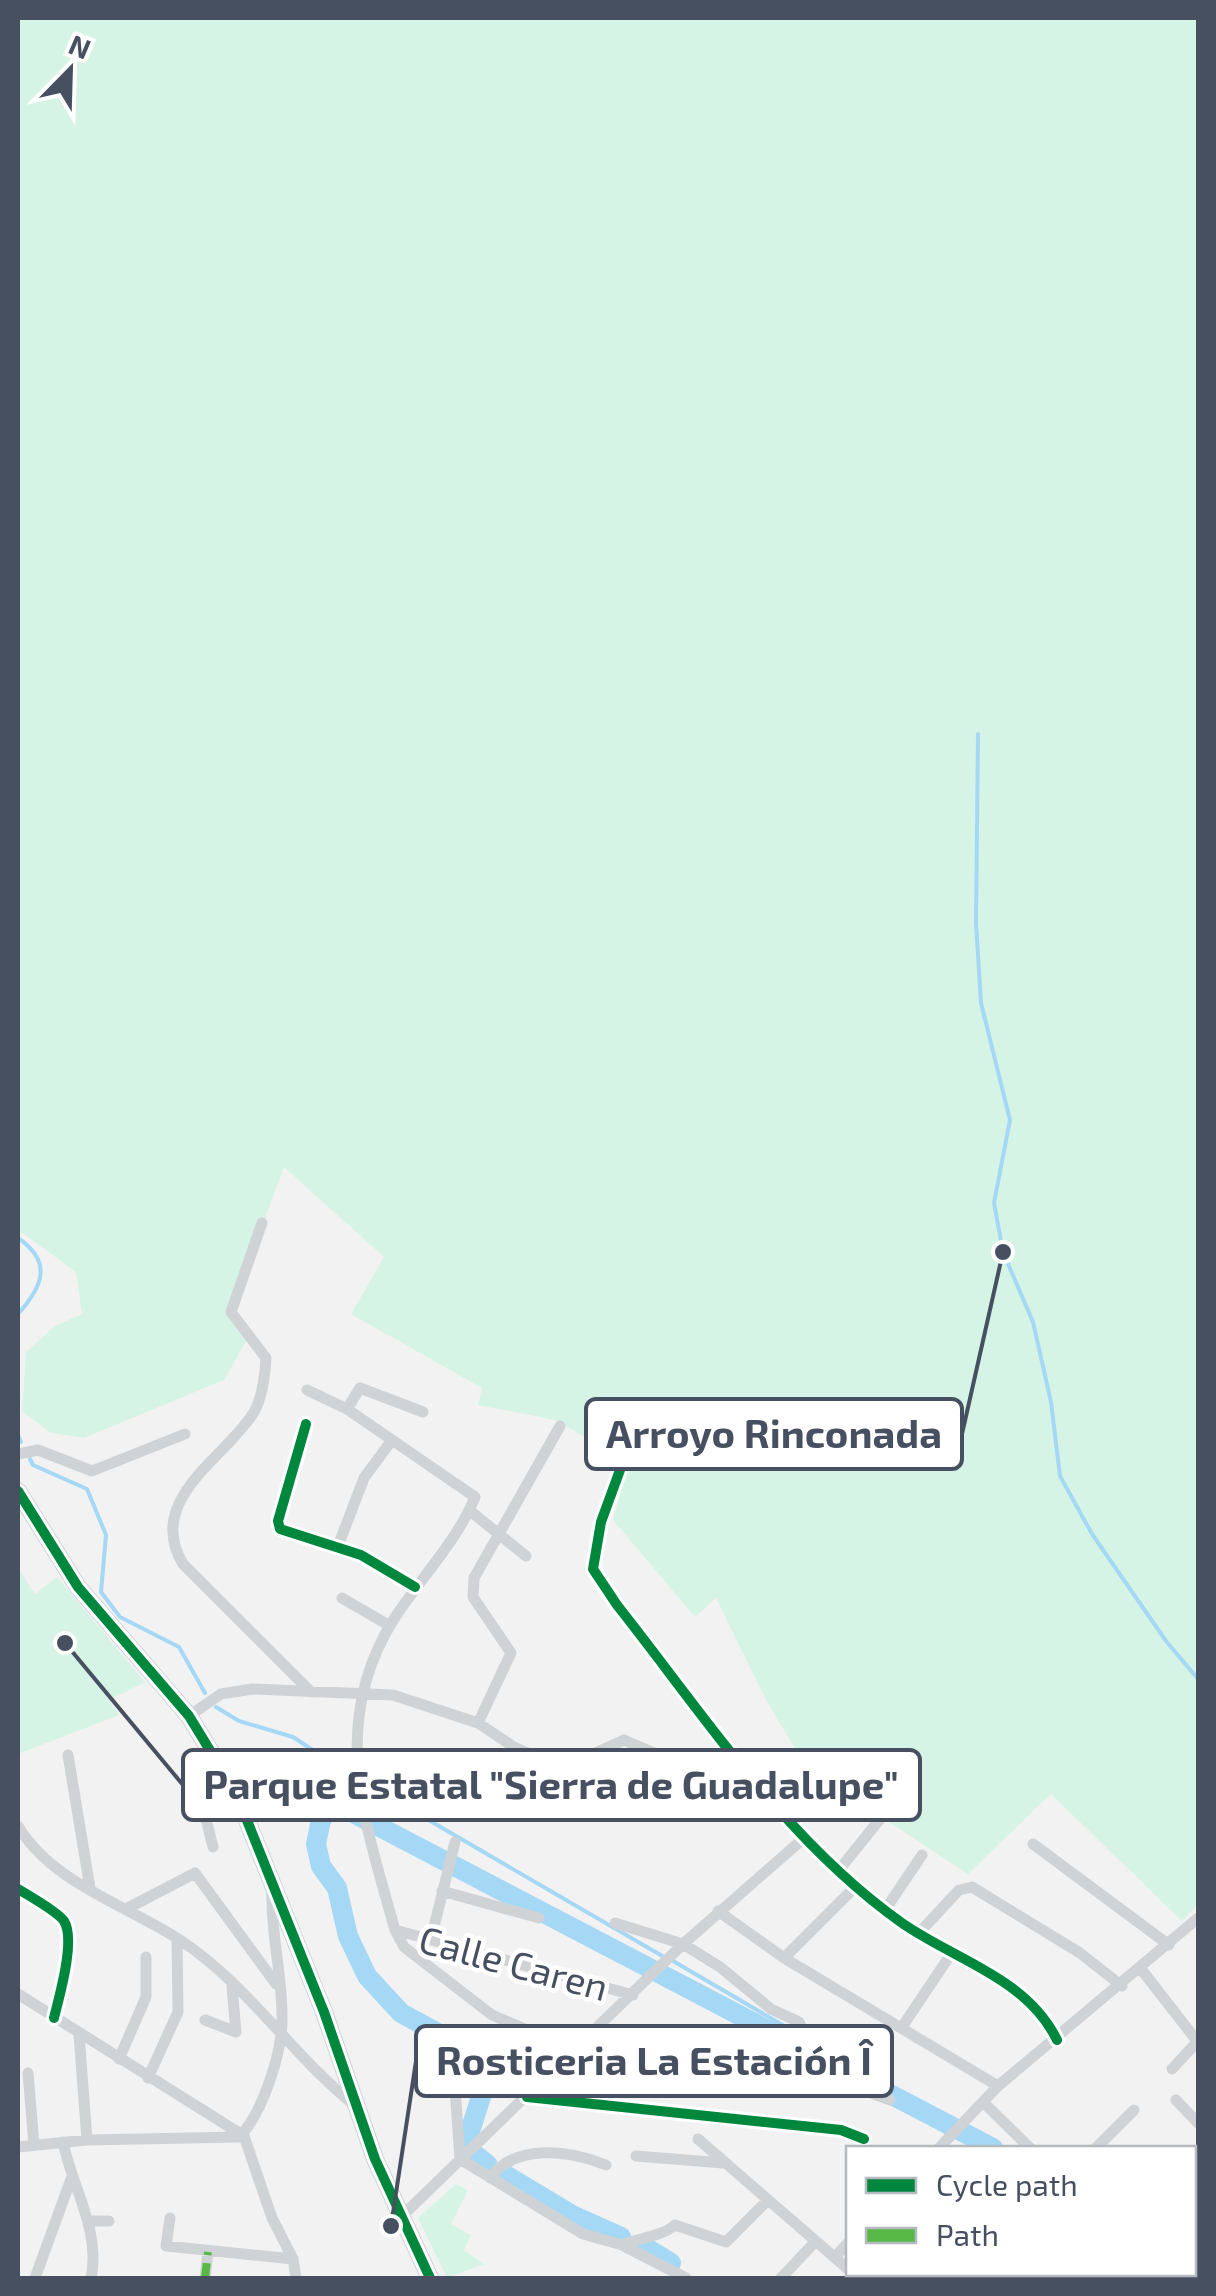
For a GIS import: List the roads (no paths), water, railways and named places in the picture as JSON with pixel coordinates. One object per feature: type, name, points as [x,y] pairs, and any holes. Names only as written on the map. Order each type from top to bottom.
[{"type":"street","points":[[262,1223],[231,1312],[266,1358],[260,1399],[248,1421],[185,1491],[174,1541],[183,1564],[311,1692]]},
{"type":"street","points":[[346,1409],[360,1388],[423,1412]]},
{"type":"street","points":[[307,1390],[346,1409],[475,1497],[390,1626],[361,1695],[355,1751],[360,1805],[395,1930],[404,1948],[492,2015],[580,2046],[794,2064],[890,2100]]},
{"type":"street","points":[[306,1424],[278,1521],[280,1529],[338,1546],[389,1568],[415,1587]]},
{"type":"street","points":[[478,1724],[511,1653],[473,1597],[474,1578],[560,1426]]},
{"type":"street","points":[[18,1454],[31,1449],[92,1470],[185,1434]]},
{"type":"street","points":[[338,1546],[364,1478],[392,1440]]},
{"type":"street","points":[[620,1470],[601,1522],[594,1570],[804,1838],[856,1886],[918,1934],[1033,2004],[1057,2040]]},
{"type":"street","points":[[18,1492],[78,1587],[189,1716],[253,1829],[356,2106],[430,2278]]},
{"type":"street","points":[[469,1510],[526,1556]]},
{"type":"street","points":[[342,1598],[390,1626]]},
{"type":"street","points":[[189,1716],[210,1700],[233,1691],[406,1697],[478,1724],[514,1748],[564,1765],[615,1742],[633,1742],[776,1806]]},
{"type":"street","points":[[212,1754],[202,1802],[213,1847]]},
{"type":"street","points":[[68,1755],[90,1888]]},
{"type":"street","points":[[838,1870],[880,1818]]},
{"type":"street","points":[[18,1826],[33,1850],[177,1938],[356,2106]]},
{"type":"street","points":[[401,2217],[682,1944],[804,1838]]},
{"type":"street","points":[[430,1939],[455,1842]]},
{"type":"street","points":[[1033,1844],[1169,1944]]},
{"type":"street","points":[[18,1848],[33,1850]]},
{"type":"street","points":[[886,1910],[922,1855]]},
{"type":"street","points":[[126,1909],[194,1872],[279,1988]]},
{"type":"street","points":[[239,2137],[261,2104],[280,2034],[271,1927],[273,1884]]},
{"type":"street","points":[[784,1958],[856,1886]]},
{"type":"street","points":[[918,1934],[966,1886],[1035,1924],[1122,1986]]},
{"type":"street","points":[[18,1888],[64,1922],[65,1975],[54,2018]]},
{"type":"street","points":[[442,1890],[539,1918]]},
{"type":"street","points":[[718,1911],[784,1958],[998,2086]]},
{"type":"street","points":[[941,2146],[998,2086],[1122,1986],[1198,1918]]},
{"type":"street","points":[[615,1923],[682,1944],[720,1967],[771,2009],[799,2022],[804,2033],[800,2056]]},
{"type":"street","name":"Calle Caren","points":[[395,1930],[633,1994]]},
{"type":"street","points":[[148,2078],[178,2012],[177,1938]]},
{"type":"street","points":[[902,2027],[950,1954]]},
{"type":"street","points":[[119,2059],[148,1989],[146,1957]]},
{"type":"street","points":[[1141,1969],[1198,2041],[1172,2069]]},
{"type":"street","points":[[205,2020],[236,2032],[232,1987]]},
{"type":"street","points":[[18,1994],[213,2115],[239,2137]]},
{"type":"street","points":[[79,2034],[86,2140]]},
{"type":"street","points":[[28,2073],[34,2145]]},
{"type":"street","points":[[455,2088],[460,2159]]},
{"type":"street","points":[[527,2097],[841,2130],[864,2139]]},
{"type":"street","points":[[1176,2100],[1198,2123]]},
{"type":"street","points":[[984,2102],[1028,2146]]},
{"type":"street","points":[[1098,2146],[1134,2110]]},
{"type":"street","points":[[18,2148],[86,2140],[244,2136],[272,2218],[293,2259],[296,2278]]},
{"type":"street","points":[[698,2140],[846,2267]]},
{"type":"street","points":[[63,2142],[71,2179],[88,2221],[94,2258],[91,2278]]},
{"type":"street","points":[[490,2178],[512,2157],[573,2152],[606,2165]]},
{"type":"street","points":[[636,2156],[723,2163]]},
{"type":"street","points":[[460,2159],[583,2234],[622,2246],[686,2278]]},
{"type":"street","points":[[35,2278],[71,2179]]},
{"type":"street","points":[[622,2246],[676,2225],[726,2242],[767,2201]]},
{"type":"street","points":[[170,2218],[164,2246],[293,2259]]},
{"type":"street","points":[[88,2221],[109,2221]]},
{"type":"street","points":[[780,2278],[816,2242]]},
{"type":"street","points":[[835,2257],[846,2245]]},
{"type":"street","points":[[206,2278],[208,2252]]},
{"type":"waterway","points":[[978,734],[976,923],[981,1003],[1010,1120],[994,1203],[1003,1252],[1033,1322],[1051,1402],[1060,1476],[1092,1534],[1166,1641],[1198,1679]]},
{"type":"waterway","points":[[18,1238],[40,1265],[38,1284],[18,1314]]},
{"type":"waterway","points":[[18,1435],[21,1442]]},
{"type":"waterway","points":[[30,1459],[33,1465],[87,1489],[106,1535],[101,1592],[120,1617],[179,1647],[205,1693]]},
{"type":"waterway","points":[[216,1707],[239,1721],[293,1737],[357,1779]]},
{"type":"waterway","points":[[365,1783],[664,1957]]},
{"type":"waterway","points":[[467,2141],[485,2084],[479,2063],[449,2039],[401,2013],[367,1976],[348,1936],[337,1888],[321,1866],[316,1844],[321,1820],[334,1803],[989,2146]]},
{"type":"waterway","points":[[673,1961],[798,2034]]},
{"type":"waterway","points":[[807,2039],[954,2125]]},
{"type":"waterway","points":[[962,2129],[992,2146]]},
{"type":"waterway","points":[[477,2156],[488,2165]]},
{"type":"waterway","points":[[504,2174],[574,2216],[621,2237]]},
{"type":"waterway","points":[[642,2245],[671,2263]]},
{"type":"place","name":"Arroyo Rinconada","points":[[1003,1252]]},
{"type":"place","name":"Parque Estatal \"Sierra de Guadalupe\"","points":[[65,1643]]},
{"type":"place","name":"Rosticeria La Estación Î","points":[[391,2226]]}]
